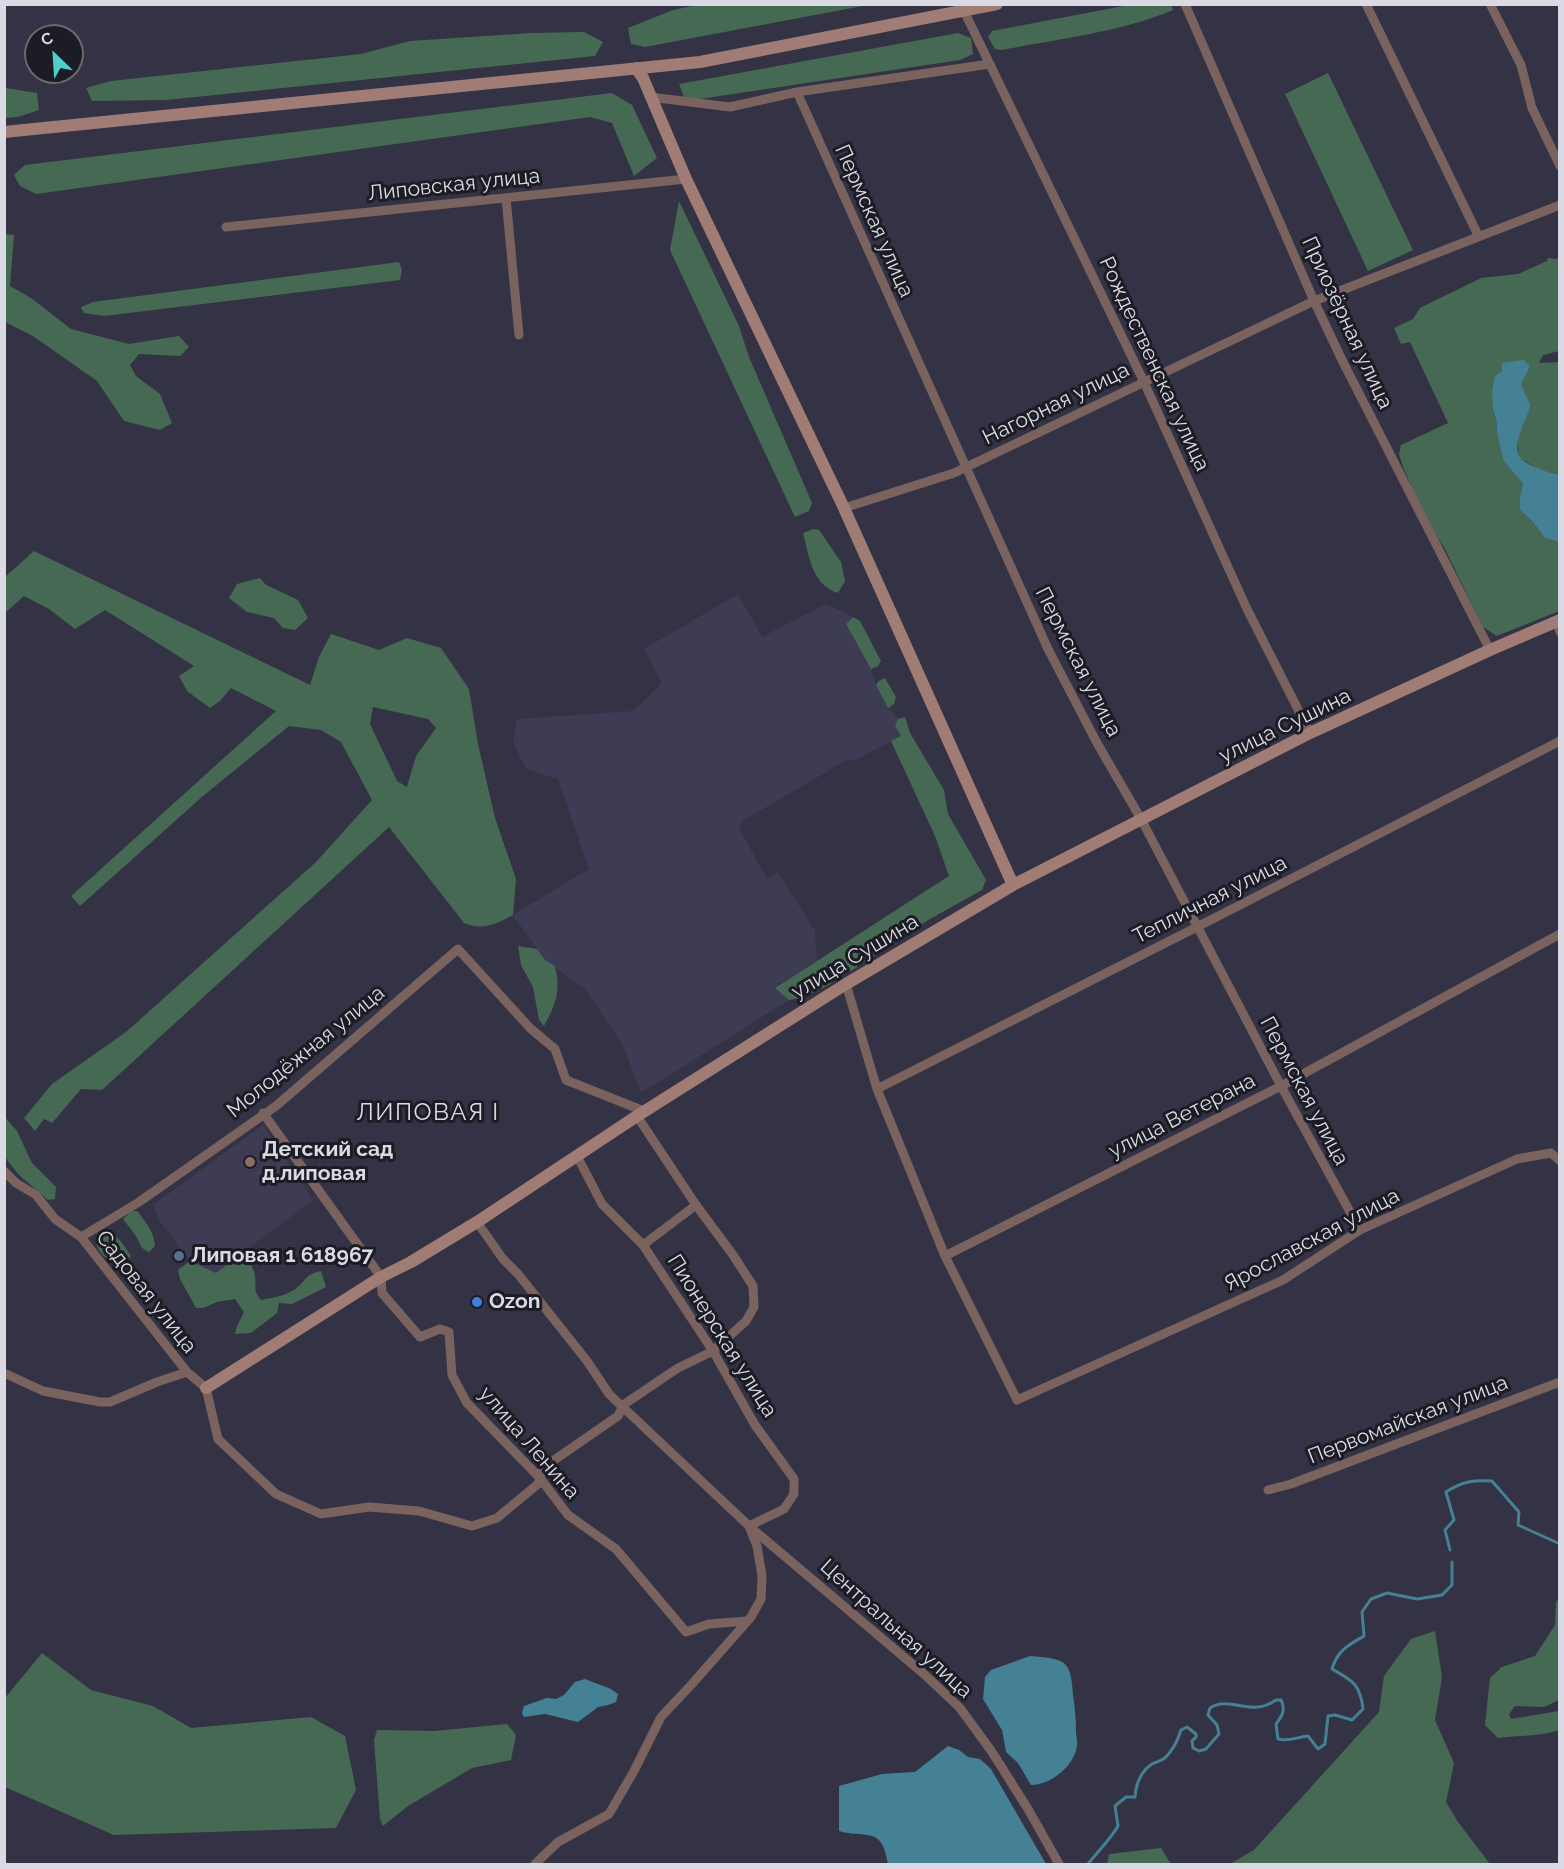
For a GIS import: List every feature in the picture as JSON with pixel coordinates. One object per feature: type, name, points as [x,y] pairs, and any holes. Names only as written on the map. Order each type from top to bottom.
[{"type":"street","points":[[4,132],[700,62],[998,4]]},
{"type":"street","name":"Приозёрная улица","points":[[1185,4],[1314,301],[1490,650]]},
{"type":"street","points":[[1366,4],[1478,236]]},
{"type":"street","points":[[1490,4],[1521,65],[1532,108],[1560,166]]},
{"type":"street","name":"Рождественская улица","points":[[964,11],[1144,382],[1247,609],[1310,734]]},
{"type":"street","points":[[650,97],[730,107],[797,92],[990,64]]},
{"type":"street","points":[[636,68],[643,78],[686,179],[844,508],[1013,885]]},
{"type":"street","name":"Пермская улица","points":[[797,92],[1048,649],[1360,1230]]},
{"type":"street","name":"Липовская улица","points":[[226,227],[686,179]]},
{"type":"street","points":[[506,198],[519,335]]},
{"type":"street","name":"Нагорная улица","points":[[844,508],[954,473],[1314,301],[1560,205]]},
{"type":"street","name":"улица Сушина","points":[[206,1389],[381,1277],[411,1262],[477,1222],[640,1114],[846,984],[1013,885],[1310,734],[1490,650],[1558,625]]},
{"type":"street","name":"Тепличная улица","points":[[877,1089],[1560,741]]},
{"type":"street","name":"улица Ветерана","points":[[945,1256],[1281,1086],[1560,934]]},
{"type":"street","name":"Молодёжная улица","points":[[81,1237],[139,1202],[276,1106],[458,949],[530,1028],[555,1049],[566,1080],[640,1114]]},
{"type":"street","points":[[846,984],[877,1089],[945,1256]]},
{"type":"street","name":"улица Ленина","points":[[263,1113],[381,1277],[382,1293],[420,1337],[440,1329],[449,1332],[452,1375],[467,1403],[540,1478],[568,1515],[616,1549],[686,1632],[709,1624],[747,1622]]},
{"type":"street","points":[[206,1389],[218,1439],[276,1494],[321,1514],[369,1507],[419,1511],[472,1526],[497,1518],[538,1485],[544,1467],[618,1416],[623,1405],[678,1368],[713,1350],[746,1321],[754,1307],[753,1286],[696,1205],[640,1114]]},
{"type":"street","name":"Ярославская улица","points":[[945,1256],[1017,1400],[1283,1280],[1360,1230],[1517,1159],[1551,1153],[1560,1161]]},
{"type":"street","name":"Пионерская улица","points":[[577,1156],[602,1204],[643,1245],[713,1350],[755,1425],[794,1479],[794,1494],[784,1509],[749,1526]]},
{"type":"street","name":"Садовая улица","points":[[4,1171],[16,1183],[36,1195],[55,1219],[81,1237],[187,1372],[206,1389]]},
{"type":"street","points":[[643,1245],[696,1205]]},
{"type":"street","name":"Центральная улица","points":[[477,1222],[503,1259],[518,1274],[587,1361],[609,1394],[749,1526],[916,1667],[960,1708],[1004,1771],[1059,1864]]},
{"type":"street","points":[[4,1373],[43,1391],[110,1402],[187,1372]]},
{"type":"street","name":"Первомайская улица","points":[[1268,1490],[1291,1484],[1560,1382]]},
{"type":"street","name":"Центральная улица","points":[[535,1864],[558,1842],[609,1814],[661,1717],[747,1622],[761,1599],[762,1576],[757,1546],[749,1526]]},
{"type":"shaded area","points":[[1524,360],[1530,366],[1521,384],[1531,406],[1520,434],[1518,452],[1522,459],[1530,464],[1559,475],[1559,542],[1545,538],[1520,510],[1523,484],[1503,460],[1497,433],[1492,392],[1495,376],[1502,372],[1502,363]]},
{"type":"shaded area","points":[[738,594],[762,637],[826,604],[853,617],[846,624],[871,669],[876,685],[888,708],[898,719],[895,726],[901,736],[853,761],[847,760],[744,820],[739,829],[767,878],[778,872],[815,931],[817,960],[775,987],[789,1000],[641,1093],[622,1043],[585,989],[545,960],[513,915],[589,869],[558,779],[526,769],[513,742],[517,719],[634,711],[662,683],[644,649]]},
{"type":"shaded area","name":"Детский сад д.липовая","points":[[263,1125],[313,1200],[215,1273],[190,1261],[159,1220],[153,1205]]},
{"type":"shaded area","points":[[1030,1656],[1058,1660],[1067,1667],[1072,1683],[1077,1743],[1071,1761],[1060,1773],[1046,1782],[1031,1785],[1018,1763],[1006,1752],[1002,1730],[983,1699],[985,1677],[991,1670]]},
{"type":"shaded area","points":[[585,1679],[618,1694],[616,1702],[598,1707],[578,1722],[545,1714],[524,1717],[522,1713],[524,1706],[547,1698],[556,1699],[564,1695],[575,1682]]},
{"type":"shaded area","points":[[948,1746],[968,1757],[980,1759],[991,1769],[1046,1864],[888,1864],[882,1844],[877,1839],[872,1836],[839,1831],[839,1786],[882,1774],[915,1772]]},
{"type":"green space","points":[[702,4],[868,5],[645,47],[631,44],[628,28],[673,10]]},
{"type":"green space","points":[[1134,4],[1171,5],[1173,10],[1111,29],[1002,50],[995,49],[988,37],[992,31]]},
{"type":"green space","points":[[584,32],[603,42],[595,56],[166,100],[92,101],[86,88],[111,81],[361,54],[410,41]]},
{"type":"green space","points":[[958,33],[971,38],[973,54],[960,60],[693,100],[684,97],[679,84]]},
{"type":"green space","points":[[1328,73],[1413,250],[1368,271],[1285,94]]},
{"type":"green space","points":[[5,88],[37,93],[39,110],[18,117],[5,118]]},
{"type":"green space","points":[[612,93],[632,105],[657,158],[634,176],[612,123],[590,117],[36,194],[20,186],[14,175],[25,165]]},
{"type":"green space","points":[[679,201],[739,326],[749,357],[812,503],[809,511],[795,517],[670,250]]},
{"type":"green space","points":[[5,234],[14,235],[10,286],[31,298],[71,329],[129,344],[179,336],[189,347],[180,356],[139,354],[130,365],[136,376],[160,394],[172,423],[160,430],[124,421],[97,381],[33,336],[5,322]]},
{"type":"green space","points":[[1559,257],[1559,351],[1543,355],[1539,363],[1559,362],[1559,475],[1538,469],[1520,458],[1518,438],[1531,406],[1521,384],[1502,372],[1493,410],[1503,460],[1523,484],[1520,510],[1545,538],[1559,542],[1559,611],[1497,636],[1483,627],[1445,549],[1425,517],[1403,467],[1399,454],[1401,445],[1448,423],[1410,342],[1401,344],[1394,328],[1413,319],[1420,308],[1481,278],[1518,274],[1547,261],[1548,258]]},
{"type":"green space","points":[[399,262],[402,270],[400,280],[104,316],[84,313],[81,307],[93,302]]},
{"type":"green space","points":[[813,529],[819,530],[841,562],[845,581],[838,593],[822,583],[813,569],[803,533]]},
{"type":"green space","points":[[34,551],[310,685],[319,657],[331,634],[379,650],[407,638],[441,648],[469,689],[478,744],[495,818],[516,879],[513,915],[495,924],[483,926],[464,923],[389,827],[102,1090],[81,1089],[52,1123],[44,1119],[35,1131],[24,1118],[52,1084],[126,1032],[316,862],[372,800],[341,742],[321,730],[289,726],[203,796],[80,906],[71,896],[276,711],[231,688],[220,701],[210,708],[187,691],[179,676],[194,666],[105,610],[75,629],[49,609],[24,596],[5,613],[5,577]],"holes":[[[373,707],[428,719],[436,728],[416,756],[407,787],[397,781],[370,724]]]},
{"type":"green space","points":[[260,578],[266,585],[298,600],[308,618],[295,630],[283,628],[274,618],[247,612],[229,598],[237,584]]},
{"type":"green space","points":[[853,617],[860,621],[881,661],[878,666],[871,669],[846,624]]},
{"type":"green space","points":[[885,678],[896,697],[894,704],[888,708],[876,685]]},
{"type":"green space","points":[[905,717],[910,733],[944,790],[948,814],[986,880],[982,890],[930,919],[851,971],[843,966],[834,975],[831,984],[801,998],[789,1000],[775,988],[949,876],[935,836],[891,741],[901,736],[895,726],[898,719]]},
{"type":"green space","points":[[518,946],[537,949],[545,960],[555,966],[558,983],[556,998],[544,1026],[539,1020],[533,987],[521,965]]},
{"type":"green space","points":[[4,1116],[17,1131],[32,1163],[56,1187],[55,1199],[48,1200],[18,1174],[5,1157]]},
{"type":"green space","points":[[132,1211],[137,1211],[151,1232],[155,1246],[149,1252],[142,1248],[123,1219]]},
{"type":"green space","points":[[104,1229],[117,1236],[131,1256],[126,1265],[108,1259],[99,1251],[97,1233]]},
{"type":"green space","points":[[242,1253],[253,1270],[256,1291],[261,1300],[290,1292],[308,1276],[321,1271],[326,1287],[292,1304],[279,1303],[277,1313],[251,1333],[235,1334],[244,1312],[235,1299],[196,1308],[180,1279],[178,1270],[190,1261],[216,1273]]},
{"type":"green space","points":[[1559,1597],[1559,1700],[1544,1707],[1515,1706],[1509,1714],[1511,1719],[1559,1711],[1559,1730],[1536,1735],[1498,1738],[1485,1725],[1490,1678],[1502,1667],[1535,1656],[1555,1625],[1556,1603]]},
{"type":"green space","points":[[1435,1631],[1442,1677],[1435,1720],[1454,1763],[1446,1802],[1490,1864],[1230,1864],[1254,1850],[1379,1712],[1384,1676],[1411,1639]]},
{"type":"green space","points":[[42,1653],[91,1690],[153,1706],[191,1728],[311,1717],[345,1736],[356,1790],[336,1828],[114,1835],[5,1787],[5,1698]]},
{"type":"green space","points":[[507,1724],[516,1735],[511,1760],[472,1768],[408,1806],[383,1826],[380,1819],[374,1740],[377,1730],[434,1731]]},
{"type":"green space","points":[[1161,1848],[1171,1864],[1107,1864],[1109,1854]]},
{"type":"waterway","points":[[1450,1550],[1445,1530],[1454,1520],[1446,1492],[1463,1483],[1479,1481],[1492,1481],[1519,1512],[1518,1525],[1560,1544]]},
{"type":"waterway","points":[[1088,1864],[1118,1826],[1115,1806],[1126,1797],[1135,1797],[1142,1775],[1148,1767],[1168,1755],[1181,1730],[1187,1727],[1196,1734],[1192,1741],[1193,1748],[1199,1751],[1206,1749],[1219,1734],[1217,1725],[1208,1715],[1210,1708],[1226,1704],[1258,1707],[1281,1700],[1283,1713],[1276,1724],[1278,1739],[1290,1740],[1308,1736],[1318,1749],[1325,1744],[1328,1716],[1335,1715],[1352,1720],[1363,1709],[1360,1694],[1354,1684],[1332,1669],[1344,1649],[1364,1636],[1362,1612],[1371,1599],[1387,1593],[1417,1599],[1442,1595],[1452,1585],[1452,1562]]},
{"type":"place","name":"Детский сад д.липовая","points":[[250,1162]]},
{"type":"place","name":"Липовая 1 618967","points":[[179,1256]]},
{"type":"place","name":"Ozon","points":[[477,1302]]},
{"type":"district","name":"ЛИПОВАЯ I","points":[[428,1113]]}]
